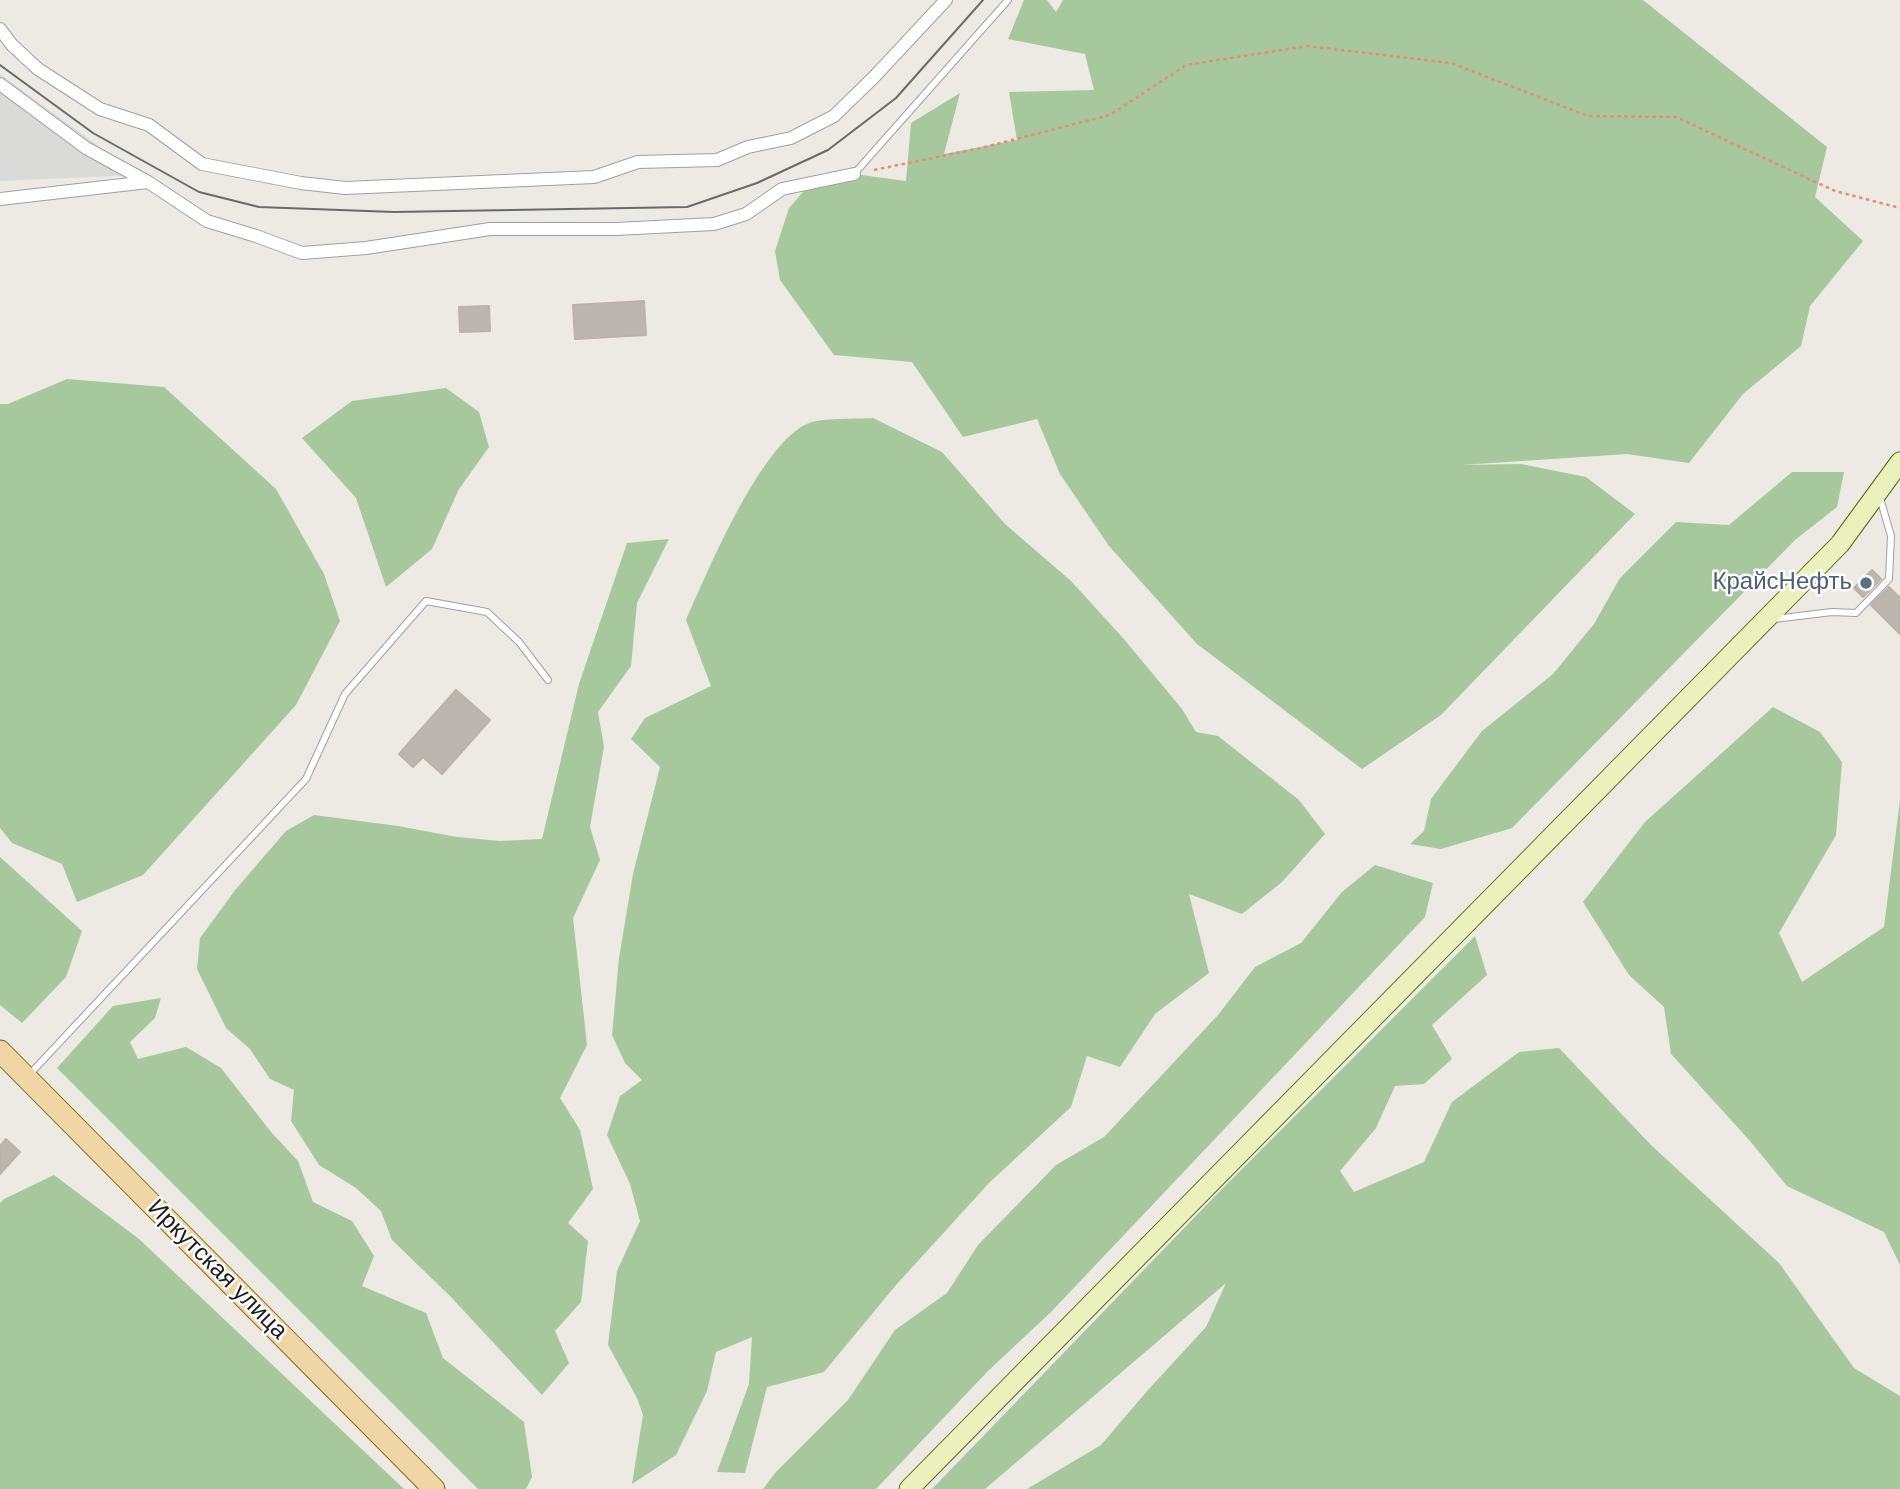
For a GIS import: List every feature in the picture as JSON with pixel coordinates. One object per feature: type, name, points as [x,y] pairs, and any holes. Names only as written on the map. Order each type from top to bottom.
[{"type":"main road","name":"Иркутская улица","points":[[0,1051],[434,1489]]},
{"type":"street","points":[[0,29],[12,46],[38,69],[100,109],[149,125],[202,164],[301,183],[345,188],[594,177],[638,162],[717,160],[748,147],[791,138],[834,116],[874,78],[946,0]]},
{"type":"street","points":[[0,84],[86,148],[207,221],[302,253],[366,248],[491,229],[616,229],[714,224],[746,214],[782,189],[854,174]]},
{"type":"street","points":[[0,199],[148,183]]},
{"type":"street","points":[[909,1489],[1840,544],[1900,462]]},
{"type":"lane","points":[[854,174],[1008,0]]},
{"type":"lane","points":[[1765,620],[1832,612],[1856,613],[1889,579],[1891,536],[1878,491]]},
{"type":"lane","points":[[27,1077],[306,779],[345,694],[426,601],[487,612],[519,642],[548,680]]},
{"type":"path","points":[[854,174],[981,148],[1110,115],[1186,65],[1307,46],[1451,63],[1588,116],[1676,117],[1835,191],[1900,208]]},
{"type":"shaded area","points":[[0,74],[138,175],[0,181]]},
{"type":"green space","points":[[1024,0],[1047,0],[1056,12],[1063,0],[1643,0],[1827,147],[1815,197],[1863,241],[1810,306],[1801,346],[1743,394],[1689,463],[1627,454],[1461,465],[1521,464],[1586,477],[1635,514],[1441,715],[1362,769],[1197,644],[1109,546],[1060,474],[1037,419],[963,437],[912,362],[834,355],[780,280],[775,251],[789,208],[817,176],[854,174],[906,181],[911,123],[960,93],[944,154],[1017,140],[1009,92],[1094,90],[1085,54],[1008,39]]},
{"type":"green space","points":[[67,379],[164,387],[276,489],[324,574],[340,621],[296,705],[143,875],[77,902],[62,864],[12,843],[0,828],[0,404],[8,404]]},
{"type":"green space","points":[[446,388],[479,412],[489,447],[459,489],[432,549],[386,587],[356,498],[302,438],[352,401]]},
{"type":"green space","points":[[873,418],[942,452],[1005,524],[1071,581],[1123,638],[1182,709],[1196,732],[1218,736],[1299,800],[1325,834],[1282,882],[1242,914],[1189,894],[1209,973],[1155,1014],[1120,1067],[1087,1056],[1071,1107],[989,1183],[896,1285],[824,1372],[767,1387],[745,1473],[717,1472],[749,1384],[752,1337],[716,1352],[707,1391],[676,1455],[632,1484],[643,1415],[637,1398],[608,1345],[617,1271],[640,1221],[630,1184],[607,1135],[620,1096],[642,1080],[625,1063],[612,1035],[619,958],[633,874],[660,767],[631,739],[645,718],[711,686],[686,620],[737,511],[772,455],[791,435],[814,421]]},
{"type":"green space","points":[[1792,472],[1844,472],[1837,507],[1795,540],[1512,828],[1441,849],[1410,844],[1424,831],[1431,799],[1482,731],[1553,674],[1594,624],[1620,578],[1676,522],[1729,525]]},
{"type":"green space","points":[[669,539],[637,603],[631,666],[598,712],[604,747],[590,827],[600,860],[573,918],[587,1045],[560,1098],[580,1130],[593,1189],[568,1223],[588,1241],[581,1302],[555,1331],[569,1363],[542,1395],[450,1296],[392,1240],[381,1211],[356,1188],[319,1165],[291,1121],[294,1090],[270,1079],[250,1049],[226,1028],[197,969],[200,938],[236,889],[286,831],[314,815],[457,837],[500,841],[542,839],[579,684],[627,543]]},
{"type":"green space","points":[[1773,707],[1820,732],[1842,762],[1836,835],[1779,933],[1802,982],[1884,927],[1900,800],[1900,1265],[1884,1232],[1787,1186],[1671,1054],[1664,1007],[1629,975],[1583,902],[1645,822]]},
{"type":"green space","points":[[0,857],[82,931],[66,977],[22,1023],[0,1005]]},
{"type":"green space","points":[[1375,865],[1433,883],[1425,917],[1051,1312],[988,1371],[876,1489],[763,1489],[775,1473],[848,1400],[895,1330],[947,1293],[978,1245],[1056,1165],[1104,1137],[1218,1015],[1255,967],[1301,943],[1342,892]]},
{"type":"green space","points":[[1475,936],[1487,975],[1432,1025],[1452,1059],[1424,1084],[1395,1086],[1376,1128],[1340,1171],[1354,1192],[1424,1162],[1452,1102],[1519,1052],[1559,1048],[1651,1145],[1779,1263],[1854,1368],[1900,1396],[1900,1489],[1027,1489],[1101,1445],[1206,1327],[1226,1283],[985,1489],[932,1489],[1220,1191]]},
{"type":"green space","points":[[161,998],[155,1018],[130,1042],[138,1059],[186,1047],[221,1068],[271,1132],[298,1161],[313,1202],[352,1221],[374,1256],[362,1286],[426,1313],[443,1358],[524,1422],[532,1477],[526,1489],[478,1489],[57,1068],[113,1006]]},
{"type":"green space","points":[[54,1175],[139,1239],[404,1489],[0,1489],[0,1203]]},
{"type":"building","points":[[644,301],[646,335],[575,339],[573,305]]},
{"type":"building","points":[[489,306],[490,331],[460,332],[459,307]]},
{"type":"building","points":[[1872,570],[1881,579],[1863,597],[1854,588]]},
{"type":"building","points":[[1889,587],[1900,598],[1900,634],[1871,605]]},
{"type":"building","points":[[456,690],[490,720],[442,774],[423,757],[413,767],[399,754]]},
{"type":"building","points":[[6,1139],[20,1152],[0,1174],[0,1146]]},
{"type":"tram line","points":[[0,65],[93,133],[199,192],[259,207],[394,212],[687,207],[757,183],[828,150],[896,98],[983,0]]},
{"type":"place","name":"КрайсНефть","points":[[1866,583]]}]
